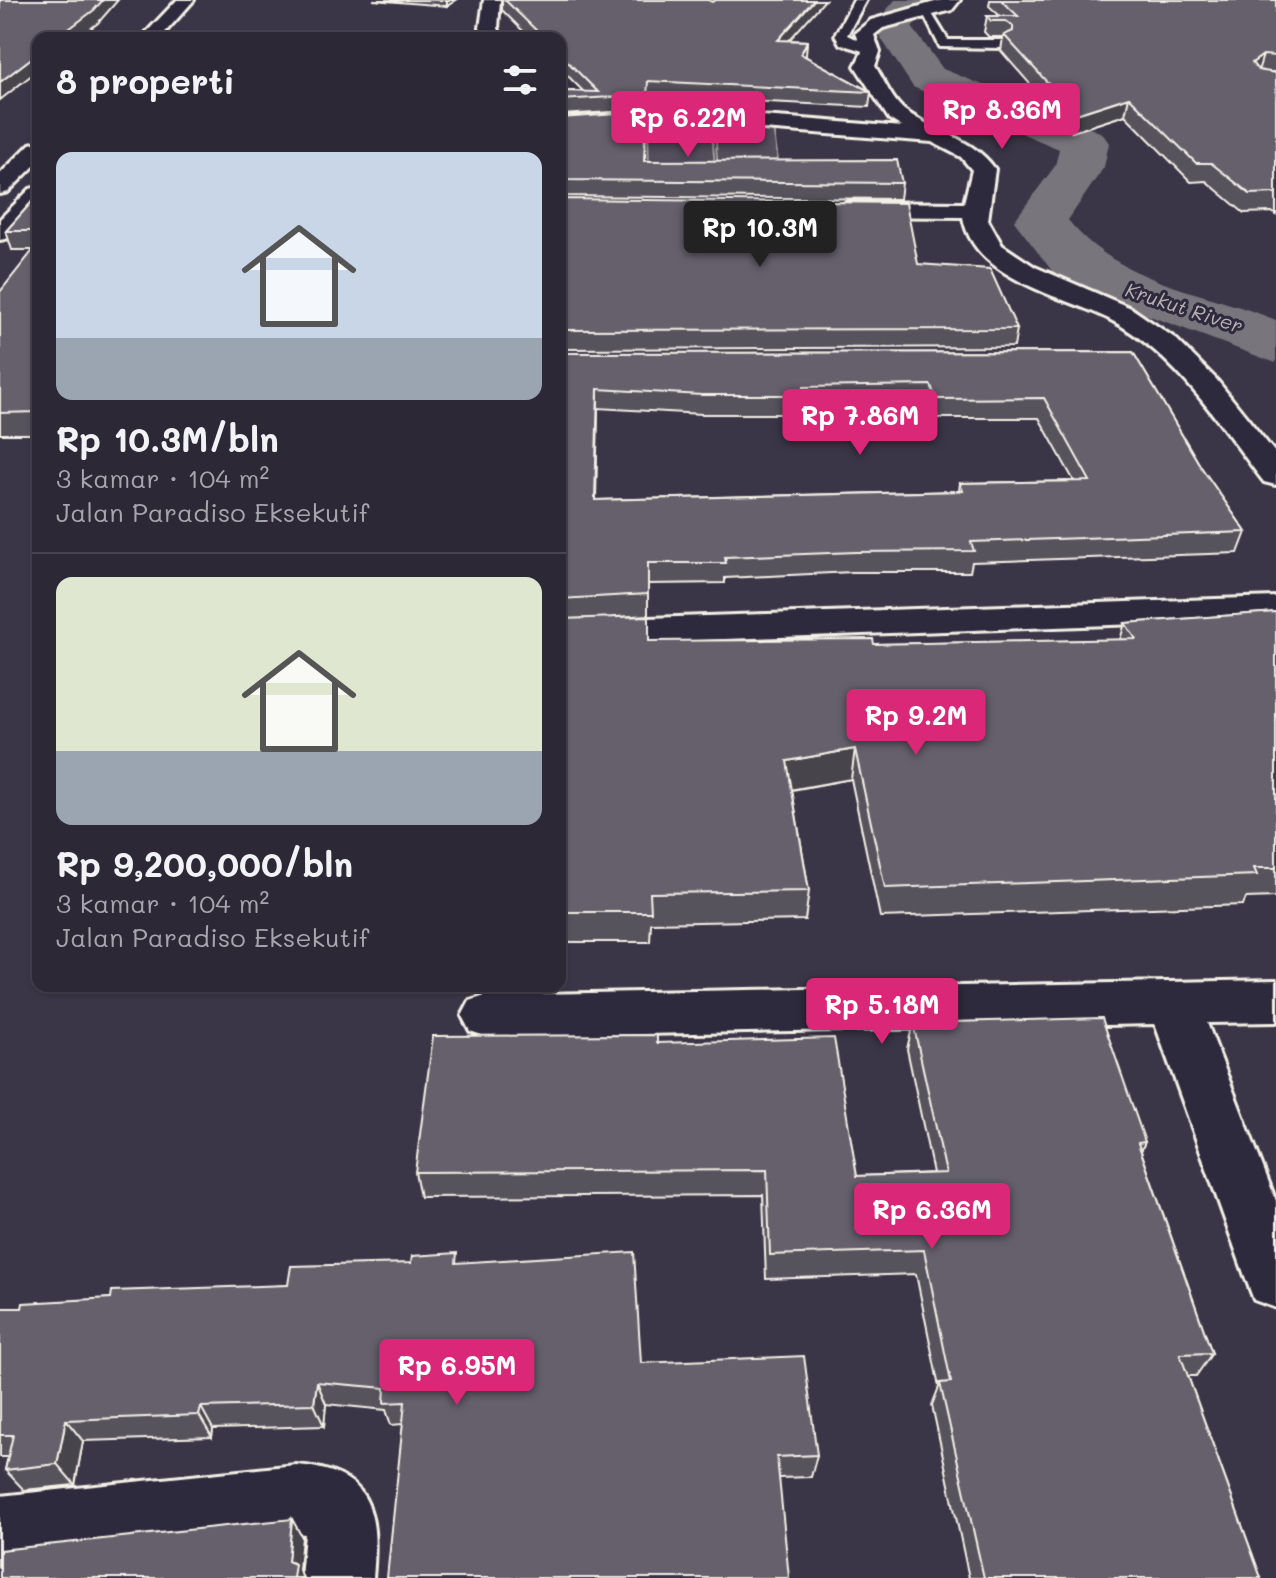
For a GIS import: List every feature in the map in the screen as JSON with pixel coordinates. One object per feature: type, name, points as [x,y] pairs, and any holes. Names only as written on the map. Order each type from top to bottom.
[{"type":"street","points":[[156,32],[186,0]]},
{"type":"street","points":[[491,32],[492,0]]},
{"type":"street","points":[[952,0],[946,6],[877,24],[864,33],[871,52],[865,66],[896,115],[980,160],[983,178],[973,210],[984,242],[1001,256],[1146,327],[1180,359],[1276,475]]},
{"type":"street","points":[[571,122],[698,120],[936,136]]},
{"type":"street","points":[[0,187],[32,157]]},
{"type":"street","points":[[0,233],[32,200]]},
{"type":"street","points":[[830,209],[973,210]]},
{"type":"street","points":[[1132,359],[1180,359]]},
{"type":"street","points":[[566,633],[1276,608]]},
{"type":"street","points":[[488,1016],[1276,1001]]},
{"type":"street","points":[[1173,1003],[1276,1279]]},
{"type":"street","points":[[0,1531],[296,1499],[322,1501],[339,1516],[341,1544],[337,1578]]},
{"type":"lane","points":[[860,0],[841,35],[844,41],[871,52]]},
{"type":"lane","points":[[920,13],[944,44],[949,60]]},
{"type":"lane","points":[[944,44],[1003,44]]},
{"type":"shaded area","points":[[648,125],[711,125],[716,175],[649,175]]},
{"type":"shaded area","points":[[715,128],[773,128],[780,173],[718,173]]},
{"type":"building","points":[[0,0],[103,0],[65,32],[32,32],[32,58],[0,82]]},
{"type":"building","points":[[505,0],[814,0],[778,40],[807,41],[801,54],[871,92],[648,81],[647,95],[566,100],[566,91],[598,92],[566,60],[566,32],[538,32]]},
{"type":"building","points":[[1001,0],[1276,0],[1276,56],[1263,55],[1252,63],[1258,70],[1276,73],[1276,193],[1250,194],[1211,163],[1196,163],[1129,97],[1076,114],[1004,35],[1013,31],[1013,26],[1006,21],[991,21],[987,16],[1018,16]]},
{"type":"building","points":[[646,112],[644,161],[897,160],[902,183],[566,180],[566,118]]},
{"type":"building","points":[[566,199],[906,203],[918,264],[990,269],[1017,329],[566,330]]},
{"type":"building","points":[[32,202],[32,231],[6,231]]},
{"type":"building","points":[[32,252],[32,412],[0,413],[0,292]]},
{"type":"building","points":[[1133,352],[1201,467],[1246,532],[971,542],[974,551],[856,552],[725,557],[726,563],[648,563],[648,594],[566,599],[566,353]],"holes":[[[931,385],[936,399],[1044,398],[1090,481],[960,483],[963,491],[595,500],[598,389],[702,395],[803,395],[803,387]]]},
{"type":"building","points":[[1276,612],[1276,868],[1254,868],[1257,875],[885,888],[855,749],[787,761],[809,891],[650,893],[651,912],[566,912],[566,619],[649,616],[649,641],[873,639],[874,644],[1136,639],[1125,623]]},
{"type":"building","points":[[1102,1018],[1145,1142],[1138,1143],[1212,1353],[1180,1354],[1261,1578],[984,1578],[940,1383],[951,1382],[924,1250],[770,1255],[767,1170],[415,1172],[433,1036],[657,1035],[657,1043],[834,1038],[857,1176],[946,1173],[913,1023]]},
{"type":"building","points":[[634,1252],[641,1363],[804,1356],[817,1455],[777,1457],[789,1578],[387,1578],[405,1402],[384,1403],[385,1388],[317,1382],[314,1404],[201,1407],[199,1415],[66,1420],[57,1464],[5,1470],[13,1435],[0,1435],[0,1308],[22,1308],[23,1303],[111,1298],[112,1291],[288,1285],[291,1266],[411,1263],[412,1256],[457,1253],[456,1263]]},
{"type":"building","points":[[292,1519],[288,1561],[295,1564],[293,1578],[0,1578],[0,1550]]},
{"type":"waterway","name":"Krukut River","points":[[916,0],[892,26],[928,78],[1085,143],[1079,167],[1041,221],[1072,259],[1100,278],[1125,289],[1227,322],[1276,344]]}]
